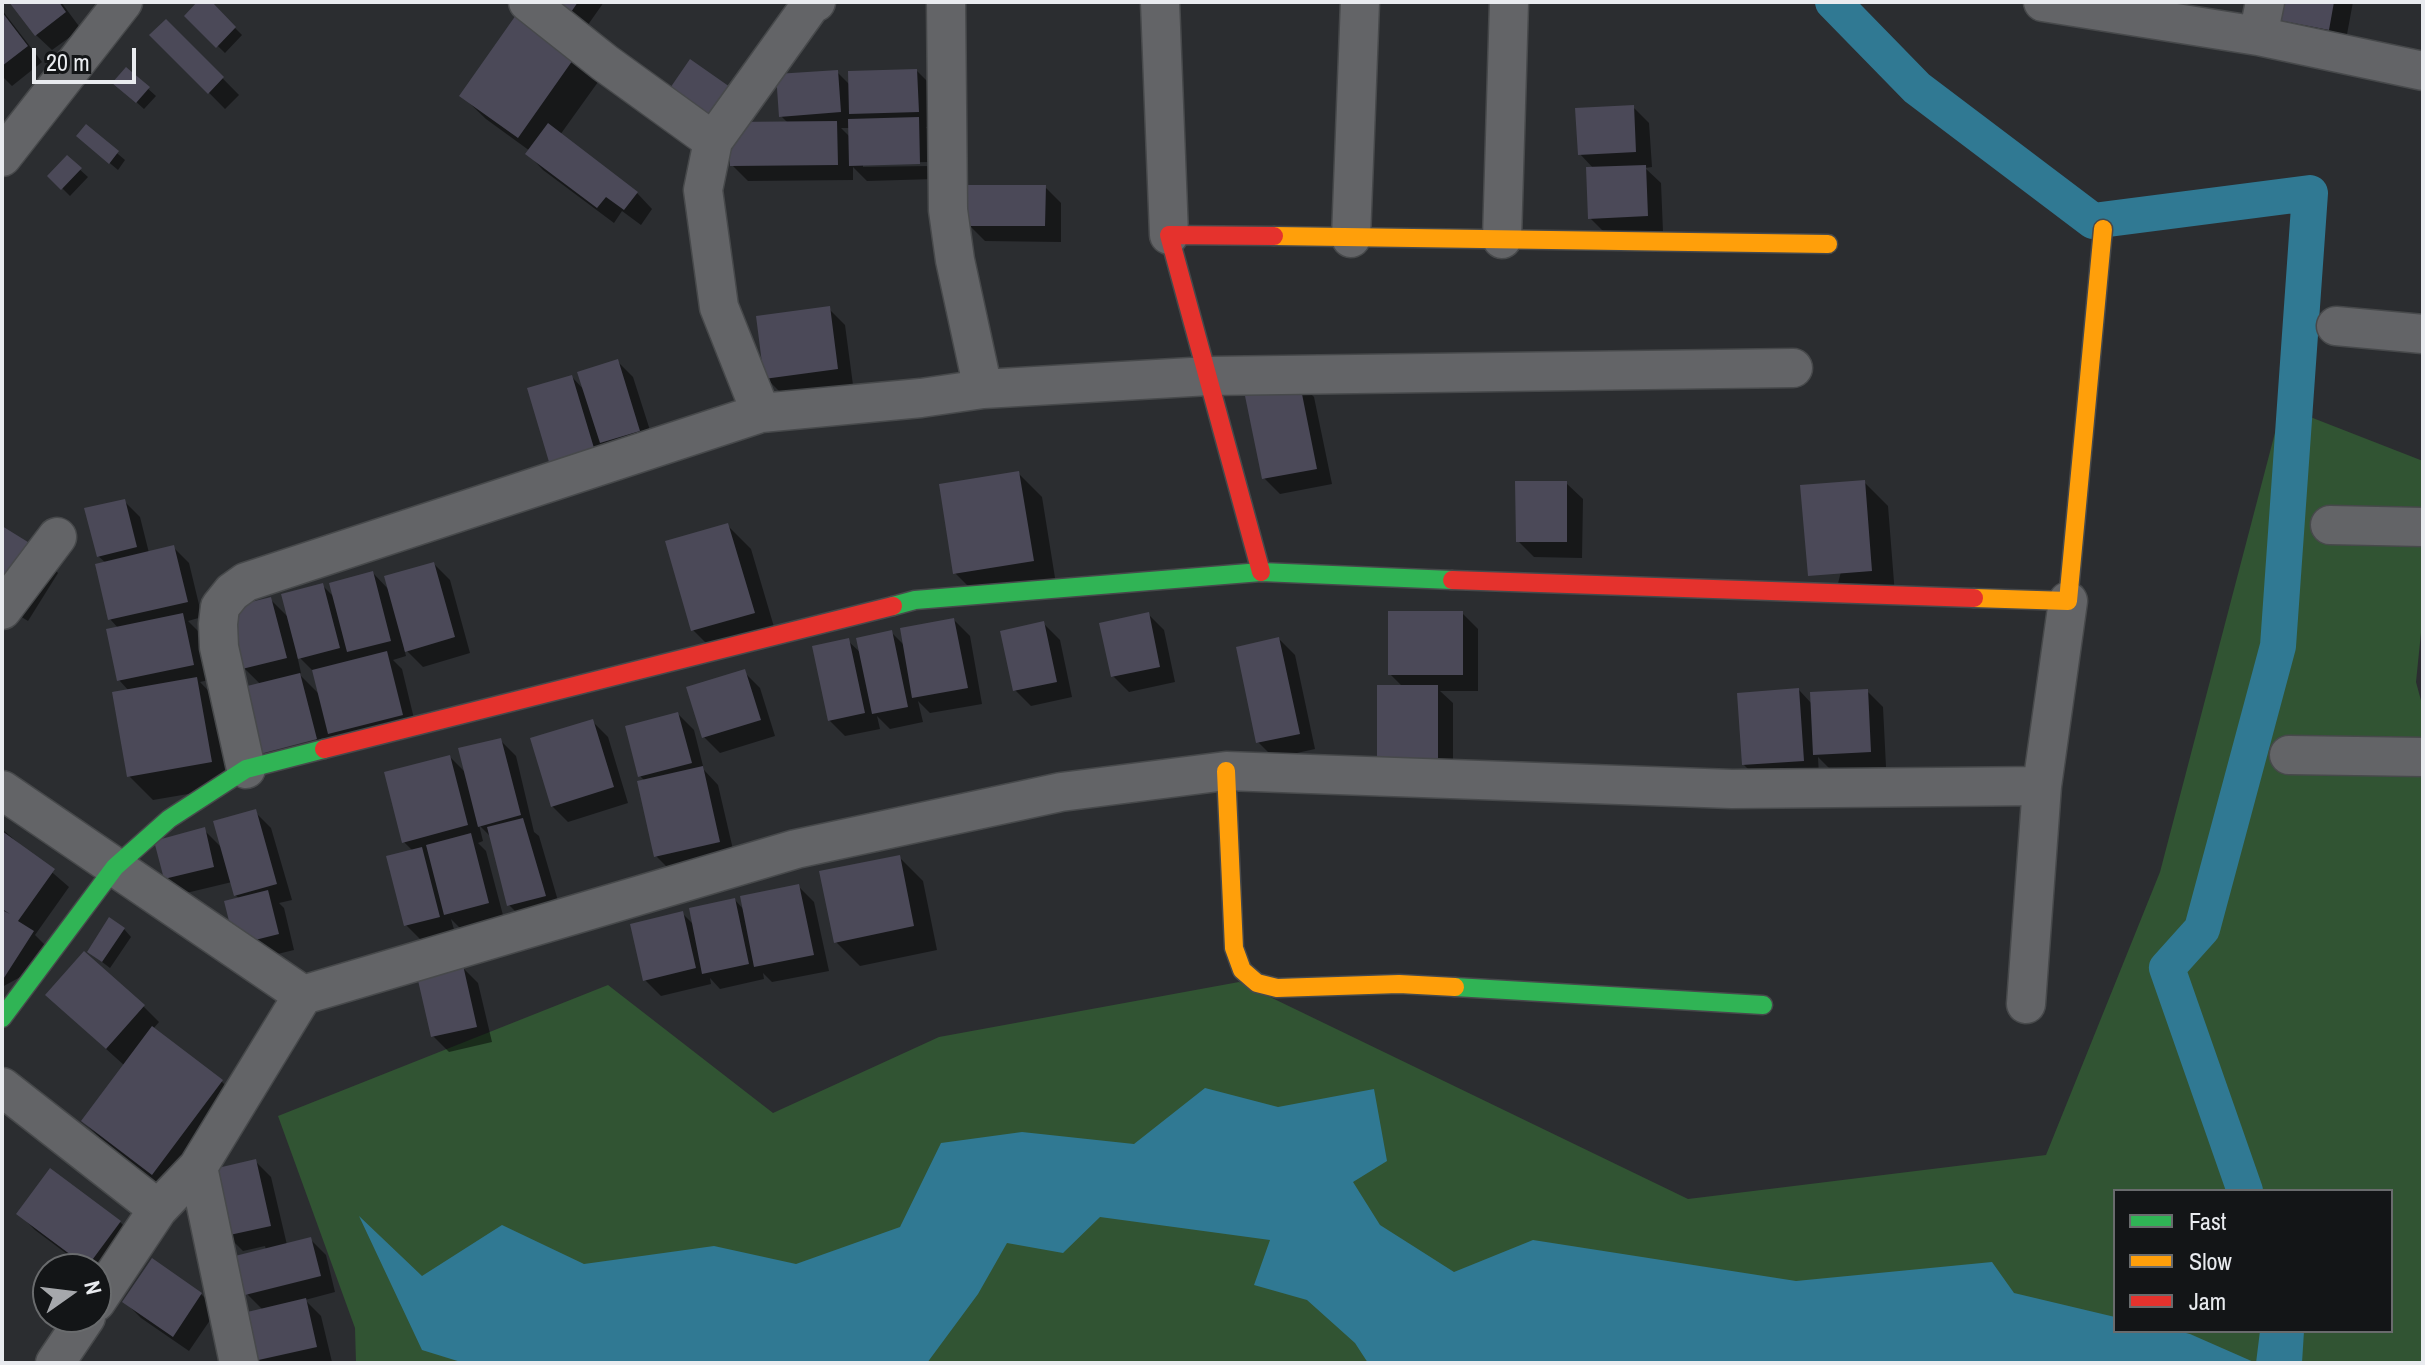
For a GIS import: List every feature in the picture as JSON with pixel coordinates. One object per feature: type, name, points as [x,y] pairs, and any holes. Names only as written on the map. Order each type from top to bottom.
[{"type":"street","points":[[2,157],[123,2]]},
{"type":"street","points":[[528,2],[605,63],[713,141]]},
{"type":"street","points":[[761,413],[719,307],[703,190],[713,141],[812,3],[816,2]]},
{"type":"street","points":[[946,2],[948,210],[955,260],[983,389]]},
{"type":"street","points":[[1160,2],[1169,235],[1261,572]]},
{"type":"street","points":[[1351,238],[1360,2]]},
{"type":"street","points":[[1502,239],[1509,2]]},
{"type":"street","points":[[2043,2],[2261,19],[2423,71]]},
{"type":"street","points":[[2026,1004],[2042,786],[2068,601],[2103,229]]},
{"type":"street","points":[[1169,235],[1828,244]]},
{"type":"street","points":[[2336,326],[2423,334]]},
{"type":"street","points":[[246,769],[219,647],[218,624],[220,607],[232,592],[246,582],[761,413],[983,389],[1209,376],[1793,368]]},
{"type":"street","points":[[2330,525],[2423,527]]},
{"type":"street","points":[[2,610],[57,537]]},
{"type":"street","points":[[2,1018],[115,867],[169,819],[246,769],[915,600],[1261,572],[2068,601]]},
{"type":"street","points":[[2289,755],[2423,757]]},
{"type":"street","points":[[112,1278],[158,1209],[198,1167],[303,995],[796,849],[1061,792],[1226,771],[1732,789],[2042,786]]},
{"type":"street","points":[[1226,771],[1234,948],[1242,970],[1257,983],[1277,988],[1399,984],[1763,1005]]},
{"type":"street","points":[[2,790],[303,995]]},
{"type":"street","points":[[2,1087],[158,1209]]},
{"type":"street","points":[[198,1167],[239,1363]]},
{"type":"street","points":[[55,1363],[75,1333]]},
{"type":"green space","points":[[2282,406],[2423,461],[2423,613],[2416,682],[2423,708],[2423,1363],[356,1363],[355,1328],[278,1116],[608,985],[773,1113],[939,1037],[1239,982],[1688,1199],[2046,1155],[2160,872]]},
{"type":"water","points":[[1205,1088],[1278,1107],[1374,1089],[1387,1161],[1353,1182],[1380,1225],[1454,1272],[1533,1240],[1796,1281],[1992,1262],[2014,1293],[2113,1317],[2113,1333],[2186,1333],[2256,1363],[1368,1363],[1355,1343],[1307,1300],[1254,1285],[1270,1240],[1100,1217],[1063,1253],[1007,1243],[978,1294],[927,1363],[464,1363],[422,1350],[359,1216],[422,1276],[502,1225],[584,1264],[714,1246],[796,1264],[900,1227],[941,1143],[1022,1132],[1134,1144]]},
{"type":"water","points":[[2260,1333],[2304,1333],[2302,1363],[2256,1363]]},
{"type":"building","points":[[9,2],[59,2],[66,12],[35,36]]},
{"type":"building","points":[[197,2],[212,2],[236,27],[216,48],[184,16]]},
{"type":"building","points":[[550,2],[578,2],[569,15]]},
{"type":"building","points":[[2281,2],[2334,2],[2329,30],[2278,20]]},
{"type":"building","points":[[2,12],[28,46],[2,66]]},
{"type":"building","points":[[516,15],[575,57],[518,138],[459,96]]},
{"type":"building","points":[[166,19],[224,77],[208,94],[149,35]]},
{"type":"building","points":[[690,59],[730,87],[707,122],[666,94]]},
{"type":"building","points":[[126,67],[150,87],[136,103],[112,83]]},
{"type":"building","points":[[917,69],[919,112],[849,114],[848,71]]},
{"type":"building","points":[[838,70],[841,112],[779,117],[776,74]]},
{"type":"building","points":[[1634,105],[1636,152],[1578,155],[1575,108]]},
{"type":"building","points":[[919,117],[920,164],[849,166],[848,119]]},
{"type":"building","points":[[837,121],[838,165],[730,166],[729,122]]},
{"type":"building","points":[[548,123],[638,192],[624,210],[606,197],[597,208],[525,154]]},
{"type":"building","points":[[86,124],[119,151],[109,164],[76,136]]},
{"type":"building","points":[[67,155],[82,168],[61,190],[47,176]]},
{"type":"building","points":[[1646,165],[1648,216],[1588,219],[1586,167]]},
{"type":"building","points":[[966,185],[1046,185],[1045,226],[967,226]]},
{"type":"building","points":[[830,306],[838,369],[764,379],[756,316]]},
{"type":"building","points":[[618,359],[640,431],[600,443],[577,372]]},
{"type":"building","points":[[572,375],[594,448],[549,462],[527,388]]},
{"type":"building","points":[[1299,379],[1317,469],[1262,479],[1244,391]]},
{"type":"building","points":[[1019,471],[1034,561],[953,574],[939,484]]},
{"type":"building","points":[[1865,480],[1872,571],[1808,576],[1800,485]]},
{"type":"building","points":[[1515,481],[1567,481],[1567,542],[1516,542]]},
{"type":"building","points":[[125,499],[137,547],[97,557],[84,508]]},
{"type":"building","points":[[728,523],[755,613],[691,631],[665,541]]},
{"type":"building","points":[[2,526],[36,547],[2,601]]},
{"type":"building","points":[[174,545],[188,602],[108,620],[95,564]]},
{"type":"building","points":[[434,562],[455,637],[405,652],[384,576]]},
{"type":"building","points":[[373,571],[391,641],[347,652],[329,583]]},
{"type":"building","points":[[323,583],[340,648],[298,659],[281,594]]},
{"type":"building","points":[[271,597],[287,658],[242,669],[227,608]]},
{"type":"building","points":[[1388,611],[1463,611],[1463,675],[1388,675]]},
{"type":"building","points":[[1149,612],[1160,667],[1111,677],[1099,623]]},
{"type":"building","points":[[183,613],[194,665],[117,681],[106,629]]},
{"type":"building","points":[[954,618],[968,688],[912,698],[900,628]]},
{"type":"building","points":[[1044,621],[1057,682],[1013,691],[1000,631]]},
{"type":"building","points":[[892,630],[908,707],[872,714],[856,638]]},
{"type":"building","points":[[1279,637],[1300,734],[1256,743],[1236,647]]},
{"type":"building","points":[[849,638],[865,713],[828,721],[812,646]]},
{"type":"building","points":[[387,651],[403,715],[328,734],[312,670]]},
{"type":"building","points":[[745,669],[761,720],[702,738],[686,687]]},
{"type":"building","points":[[300,673],[317,739],[256,755],[239,688]]},
{"type":"building","points":[[197,677],[212,762],[127,777],[112,692]]},
{"type":"building","points":[[1377,685],[1438,685],[1438,761],[1377,761]]},
{"type":"building","points":[[1799,688],[1804,761],[1742,765],[1737,693]]},
{"type":"building","points":[[1868,689],[1871,752],[1813,755],[1810,692]]},
{"type":"building","points":[[678,712],[692,763],[638,777],[625,726]]},
{"type":"building","points":[[593,719],[614,787],[551,807],[530,738]]},
{"type":"building","points":[[501,738],[521,815],[478,827],[458,748]]},
{"type":"building","points":[[450,755],[468,825],[402,843],[384,772]]},
{"type":"building","points":[[703,766],[720,842],[654,857],[637,781]]},
{"type":"building","points":[[256,809],[277,884],[234,896],[213,821]]},
{"type":"building","points":[[523,818],[546,896],[507,906],[487,827]]},
{"type":"building","points":[[205,827],[214,867],[164,879],[154,841]]},
{"type":"building","points":[[2,831],[55,869],[18,921],[34,931],[2,981],[2,910],[10,914],[2,909]]},
{"type":"building","points":[[471,833],[489,903],[444,915],[426,845]]},
{"type":"building","points":[[422,847],[440,917],[404,926],[386,856]]},
{"type":"building","points":[[900,855],[914,926],[834,943],[819,871]]},
{"type":"building","points":[[799,884],[814,955],[754,967],[740,896]]},
{"type":"building","points":[[268,890],[279,934],[235,945],[224,901]]},
{"type":"building","points":[[735,898],[749,964],[702,974],[689,908]]},
{"type":"building","points":[[683,911],[696,968],[643,981],[630,924]]},
{"type":"building","points":[[109,917],[125,928],[102,962],[87,952]]},
{"type":"building","points":[[84,951],[145,1005],[106,1049],[45,995]]},
{"type":"building","points":[[463,965],[477,1027],[431,1037],[417,976]]},
{"type":"building","points":[[152,1026],[223,1080],[152,1175],[81,1121]]},
{"type":"building","points":[[256,1159],[271,1226],[225,1236],[209,1170]]},
{"type":"building","points":[[50,1168],[121,1221],[97,1253],[68,1253],[16,1214]]},
{"type":"building","points":[[311,1237],[321,1276],[245,1295],[235,1256]]},
{"type":"building","points":[[152,1258],[202,1293],[173,1337],[122,1302]]},
{"type":"building","points":[[306,1298],[317,1347],[254,1361],[243,1313]]},
{"type":"waterway","points":[[1833,2],[1917,88],[2093,221],[2310,193],[2278,646],[2202,929],[2167,968],[2244,1189]]},
{"type":"traffic: fast","points":[[893,606],[915,600],[1261,572],[1452,580]]},
{"type":"traffic: fast","points":[[2,1018],[115,867],[169,819],[246,769],[324,749]]},
{"type":"traffic: fast","points":[[1455,987],[1763,1005]]},
{"type":"traffic: slow","points":[[1974,598],[2068,601],[2103,229]]},
{"type":"traffic: slow","points":[[1274,236],[1828,244]]},
{"type":"traffic: slow","points":[[1226,771],[1234,948],[1242,970],[1257,983],[1277,988],[1399,984],[1455,987]]},
{"type":"traffic: jam","points":[[1261,572],[1169,235],[1274,236]]},
{"type":"traffic: jam","points":[[1452,580],[1974,598]]},
{"type":"traffic: jam","points":[[324,749],[893,606]]}]
